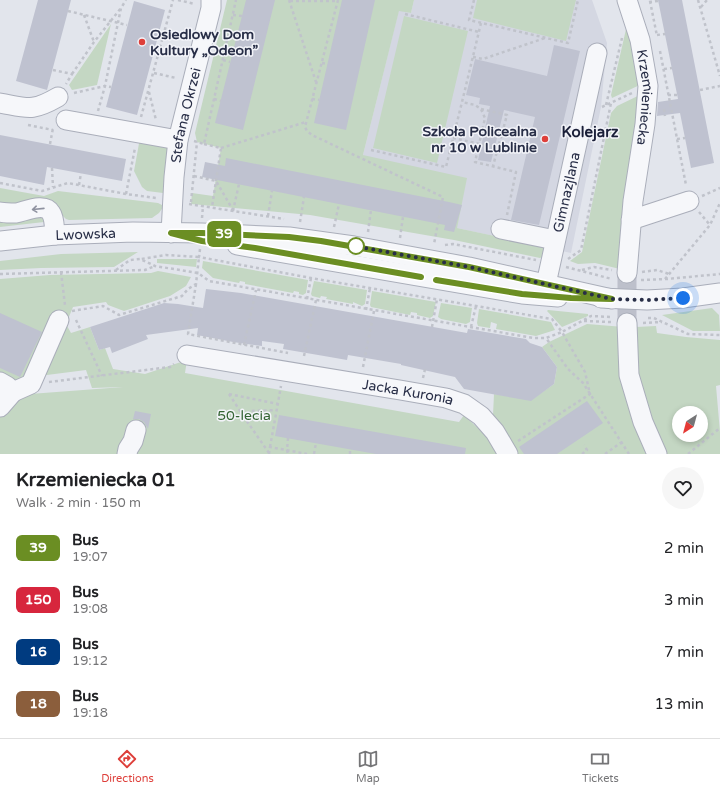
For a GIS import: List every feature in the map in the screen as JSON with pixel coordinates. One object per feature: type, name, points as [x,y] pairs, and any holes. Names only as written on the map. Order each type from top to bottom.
[{"type":"street","name":"Stefana Okrzei","points":[[171,233],[174,177],[169,138],[211,8],[211,0]]},
{"type":"street","name":"Krzemieniecka","points":[[621,272],[631,220],[648,86],[640,40],[626,0]]},
{"type":"street","name":"Gimnazjlana","points":[[546,284],[597,53]]},
{"type":"street","points":[[0,103],[30,108],[44,105],[58,97]]},
{"type":"street","points":[[66,120],[169,138]]},
{"type":"street","points":[[631,220],[689,201]]},
{"type":"street","points":[[0,212],[15,213],[39,207],[47,209],[51,211],[54,235]]},
{"type":"street","points":[[502,229],[555,240]]},
{"type":"street","name":"Lwowska","points":[[0,241],[54,235],[118,232],[202,233],[289,237],[321,241],[469,267],[612,299]]},
{"type":"street","name":"Lwowska","points":[[171,233],[202,241],[255,248],[522,294],[571,298],[647,300],[683,298],[720,293]]},
{"type":"street","points":[[0,407],[7,387],[31,384],[65,316]]},
{"type":"street","points":[[625,321],[630,374],[643,422],[657,454]]},
{"type":"street","name":"Jacka Kuronia","points":[[187,355],[285,370],[446,398],[464,404],[481,416],[510,449]]},
{"type":"street","points":[[127,454],[136,430]]},
{"type":"path","points":[[58,97],[94,42],[126,0]]},
{"type":"path","points":[[126,194],[138,132],[173,0]]},
{"type":"path","points":[[204,144],[236,0]]},
{"type":"path","points":[[316,82],[289,0],[338,1],[306,122],[305,127],[307,131],[312,135],[443,197],[433,246]]},
{"type":"path","points":[[474,0],[469,20],[568,43],[578,0]]},
{"type":"path","points":[[698,0],[720,76]]},
{"type":"path","points":[[701,8],[707,0]]},
{"type":"path","points":[[658,1],[650,2],[659,42]]},
{"type":"path","points":[[97,115],[121,8]]},
{"type":"path","points":[[68,11],[128,25]]},
{"type":"path","points":[[405,14],[479,32]]},
{"type":"path","points":[[84,15],[94,42]]},
{"type":"path","points":[[233,15],[242,16]]},
{"type":"path","points":[[333,20],[337,21]]},
{"type":"path","points":[[371,150],[446,168],[481,23]]},
{"type":"path","points":[[164,33],[189,38]]},
{"type":"path","points":[[657,35],[665,34]]},
{"type":"path","points":[[606,105],[622,36]]},
{"type":"path","points":[[473,57],[483,59],[546,38]]},
{"type":"path","points":[[660,49],[689,201]]},
{"type":"path","points":[[223,60],[230,62]]},
{"type":"path","points":[[322,63],[328,64]]},
{"type":"path","points":[[664,69],[672,68]]},
{"type":"path","points":[[52,70],[72,74]]},
{"type":"path","points":[[154,73],[179,79]]},
{"type":"path","points":[[58,97],[104,86],[111,87]]},
{"type":"path","points":[[700,90],[720,86]]},
{"type":"path","points":[[148,92],[169,138],[197,142],[221,148],[306,122]]},
{"type":"path","points":[[669,95],[677,95]]},
{"type":"path","points":[[214,99],[221,101]]},
{"type":"path","points":[[312,99],[319,100]]},
{"type":"path","points":[[462,102],[475,105],[481,109],[507,115],[493,166]]},
{"type":"path","points":[[566,267],[567,260],[581,250],[611,103]]},
{"type":"path","points":[[481,109],[485,118],[475,162],[516,172],[502,229]]},
{"type":"path","points":[[665,116],[673,115]]},
{"type":"path","points":[[453,138],[498,148]]},
{"type":"path","points":[[677,139],[685,138]]},
{"type":"path","points":[[191,204],[197,142]]},
{"type":"path","points":[[212,207],[221,148]]},
{"type":"path","points":[[52,168],[53,187]]},
{"type":"path","points":[[79,185],[81,173]]},
{"type":"path","points":[[193,176],[216,180]]},
{"type":"path","points":[[216,180],[233,211],[239,184]]},
{"type":"path","points":[[268,216],[272,191]]},
{"type":"path","points":[[300,222],[304,197]]},
{"type":"path","points":[[665,279],[710,225],[720,203]]},
{"type":"path","points":[[334,228],[339,204]]},
{"type":"path","points":[[367,234],[371,210]]},
{"type":"path","points":[[400,240],[403,217]]},
{"type":"path","points":[[116,270],[130,260],[166,255],[200,257],[188,334],[244,345],[285,370],[269,453]]},
{"type":"path","points":[[140,259],[155,266],[198,273],[209,282],[534,338],[546,338],[562,332],[592,316],[625,321]]},
{"type":"path","points":[[0,274],[145,270],[155,266]]},
{"type":"path","points":[[580,271],[594,267],[621,272]]},
{"type":"path","points":[[657,270],[669,274]]},
{"type":"path","points":[[62,272],[66,312],[65,316],[102,376]]},
{"type":"path","points":[[306,299],[310,278]]},
{"type":"path","points":[[65,316],[103,306],[119,315],[182,296],[188,289],[196,284]]},
{"type":"path","points":[[366,310],[370,288]]},
{"type":"path","points":[[244,345],[256,290]]},
{"type":"path","points":[[417,296],[552,319],[562,332],[585,372],[590,394]]},
{"type":"path","points":[[432,327],[437,299]]},
{"type":"path","points":[[311,357],[304,356],[316,300]]},
{"type":"path","points":[[471,327],[476,306]]},
{"type":"path","points":[[356,366],[363,367],[374,311]]},
{"type":"path","points":[[647,318],[654,318],[688,334],[720,335]]},
{"type":"path","points":[[583,321],[664,322]]},
{"type":"path","points":[[546,338],[568,369],[583,383],[629,454]]},
{"type":"path","points":[[31,384],[170,367],[187,355]]},
{"type":"path","points":[[416,376],[423,378]]},
{"type":"path","points":[[269,453],[229,394],[278,404]]},
{"type":"path","points":[[510,449],[590,394]]},
{"type":"path","points":[[244,417],[250,411],[277,410]]},
{"type":"path","points":[[688,454],[720,428]]},
{"type":"path","points":[[288,438],[288,454]]},
{"type":"path","points":[[605,454],[622,442]]},
{"type":"path","points":[[314,454],[316,443]]},
{"type":"path","points":[[582,454],[587,450],[584,445]]},
{"type":"path","points":[[270,447],[307,454]]},
{"type":"path","points":[[350,449],[350,454]]},
{"type":"shaded area","points":[[414,0],[592,0],[607,43],[601,107],[571,253],[457,228],[363,155],[399,10],[411,13]]},
{"type":"green space","points":[[227,0],[414,0],[411,13],[399,11],[363,155],[467,178],[457,228],[546,247],[542,257],[540,258],[454,240],[310,215],[191,204],[192,193],[213,196],[221,148],[197,142],[195,133]]},
{"type":"green space","points":[[477,0],[576,0],[566,41],[473,18]]},
{"type":"green space","points":[[404,16],[468,31],[437,163],[373,148]]},
{"type":"green space","points":[[629,16],[644,83],[612,98],[611,95]]},
{"type":"green space","points":[[111,24],[97,85],[72,90],[69,85]]},
{"type":"green space","points":[[644,93],[620,269],[595,263],[578,264],[570,261],[582,252],[611,113],[617,106]]},
{"type":"green space","points":[[140,138],[165,142],[168,148],[166,192],[147,191],[142,187],[134,171]]},
{"type":"green space","points":[[0,188],[44,196],[58,191],[158,203],[164,206],[159,213],[152,218],[69,220],[61,214],[0,207]]},
{"type":"green space","points":[[42,213],[46,220],[44,222],[0,227],[0,220]]},
{"type":"green space","points":[[138,252],[114,267],[0,270],[0,261],[61,254]]},
{"type":"green space","points":[[157,259],[197,259],[196,267],[157,263]]},
{"type":"green space","points":[[203,261],[308,280],[306,293],[303,295],[294,291],[293,293],[245,284],[245,282],[240,281],[239,283],[213,278],[202,268]]},
{"type":"green space","name":"50-lecia","points":[[158,271],[191,277],[186,286],[170,296],[124,311],[108,305],[106,302],[73,307],[66,324],[71,333],[90,327],[99,350],[105,348],[113,369],[145,374],[187,360],[185,373],[459,422],[464,415],[486,436],[497,454],[0,454],[0,279],[50,275],[151,273]],"holes":[[[86,370],[92,388],[123,387],[30,394],[39,376]]]},
{"type":"green space","points":[[314,281],[367,290],[365,304],[362,306],[353,302],[353,304],[326,299],[327,297],[321,296],[320,298],[312,296],[311,294]]},
{"type":"green space","points":[[372,291],[436,302],[433,316],[430,318],[417,315],[417,313],[411,312],[410,315],[371,307]]},
{"type":"green space","points":[[441,303],[472,308],[470,322],[466,324],[441,319],[438,317]]},
{"type":"green space","points":[[712,308],[719,315],[720,331],[693,331],[662,315]]},
{"type":"green space","points":[[479,309],[551,322],[555,330],[536,336],[496,329],[497,324],[491,322],[490,328],[478,326]]},
{"type":"green space","points":[[547,311],[588,314],[588,316],[562,327]]},
{"type":"green space","points":[[587,324],[624,327],[651,454],[518,454],[493,415],[494,394],[531,400],[554,384],[557,367],[542,347],[549,342]]},
{"type":"green space","points":[[656,326],[657,333],[720,340],[720,385],[716,386],[720,432],[720,454],[667,454],[645,397],[639,377],[636,327]]},
{"type":"building","points":[[38,0],[71,0],[47,90],[16,81]]},
{"type":"building","points":[[246,0],[275,0],[243,130],[215,123]]},
{"type":"building","points":[[342,0],[375,0],[346,130],[314,123]]},
{"type":"building","points":[[658,0],[682,0],[714,163],[691,168],[680,113],[657,116],[658,102],[678,99]]},
{"type":"building","points":[[134,1],[165,10],[137,115],[106,107]]},
{"type":"building","points":[[554,45],[580,51],[539,225],[511,220],[535,117],[504,110],[491,162],[478,160],[490,106],[479,104],[480,98],[466,95],[475,59],[547,76]]},
{"type":"building","points":[[0,135],[126,159],[122,181],[47,167],[44,185],[0,176]]},
{"type":"building","points":[[226,158],[462,205],[454,232],[444,230],[445,225],[202,177],[205,162],[225,166]]},
{"type":"building","points":[[206,289],[241,293],[467,333],[468,329],[526,339],[530,343],[542,347],[557,367],[554,384],[531,401],[464,389],[455,377],[401,364],[348,355],[347,360],[283,349],[284,344],[262,341],[262,346],[233,342],[197,335],[198,328],[146,335],[148,339],[112,353],[110,347],[99,350],[90,327],[164,303],[203,308]]},
{"type":"building","points":[[0,313],[42,332],[20,377],[0,368]]},
{"type":"building","points":[[587,401],[603,423],[557,454],[524,454],[519,447]]},
{"type":"building","points":[[135,411],[151,414],[148,429],[144,422],[139,419],[133,419]]},
{"type":"building","points":[[279,415],[466,448],[465,454],[376,454],[275,436]]},
{"type":"tunnel","points":[[627,273],[627,323]]},
{"type":"bus line","name":"39","points":[[421,277],[255,248],[202,241],[171,233],[289,237],[368,248],[469,267],[612,299],[571,298],[522,294],[436,280]]},
{"type":"place","name":"Osiedlowy Dom Kultury „Odeon”","points":[[142,42]]},
{"type":"place","name":"Szkoła Policealna nr 10 w Lublinie","points":[[545,139]]},
{"type":"district","name":"Kolejarz","points":[[590,132]]},
{"type":"route","points":[[356,246],[354,246],[469,267],[612,299],[647,300],[683,298]]}]
